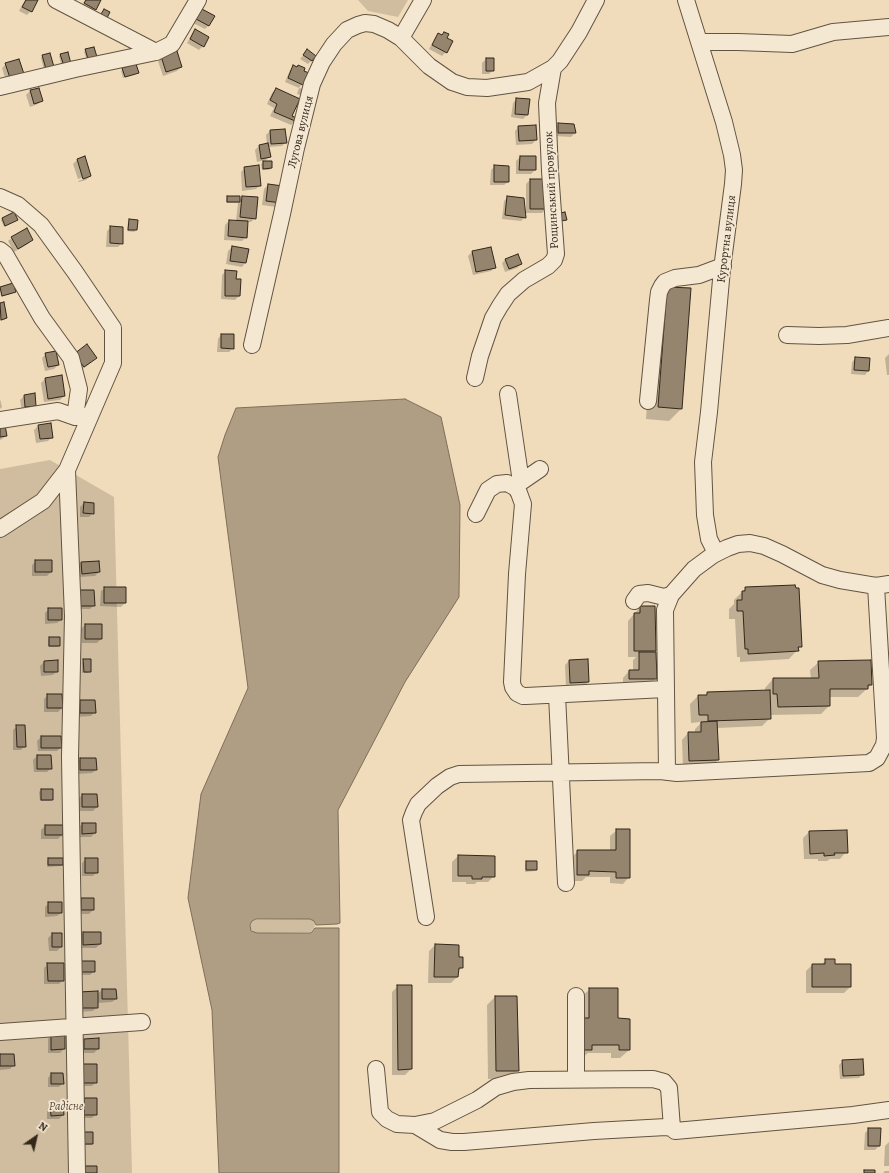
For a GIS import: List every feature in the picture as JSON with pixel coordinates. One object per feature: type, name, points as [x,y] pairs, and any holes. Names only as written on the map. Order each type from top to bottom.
[{"type":"street","points":[[56,0],[156,52]]},
{"type":"street","points":[[0,87],[156,52],[172,44],[198,0]]},
{"type":"street","points":[[401,38],[423,0]]},
{"type":"street","points":[[553,68],[560,61],[579,32],[596,0]]},
{"type":"street","name":"Курортна вулиця","points":[[686,0],[700,42],[732,155],[733,184],[703,462],[705,515],[709,539],[716,553]]},
{"type":"street","name":"Лугова вулиця","points":[[252,345],[296,148],[312,84],[322,62],[334,44],[347,30],[365,23],[374,24],[388,30],[401,38],[429,66],[452,82],[468,87],[487,88],[528,82],[553,68]]},
{"type":"street","points":[[700,42],[792,44],[833,32],[889,27]]},
{"type":"street","name":"Рощинський провулок","points":[[475,378],[480,356],[490,326],[500,306],[508,294],[524,280],[548,266],[554,260],[556,254],[547,103],[553,68]]},
{"type":"street","points":[[0,197],[18,205],[41,225],[113,328],[113,363],[67,470],[43,501],[0,529]]},
{"type":"street","points":[[0,250],[5,254],[42,318],[71,358],[79,390],[75,417]]},
{"type":"street","points":[[648,401],[658,300],[662,286],[665,282],[675,278],[699,275],[723,266]]},
{"type":"street","points":[[787,335],[847,335],[889,328]]},
{"type":"street","points":[[508,394],[519,493],[523,504],[517,574],[512,684],[514,690],[523,696],[665,689]]},
{"type":"street","points":[[0,420],[58,411],[75,417],[91,416]]},
{"type":"street","points":[[476,514],[488,490],[492,486],[502,483],[518,485],[540,469]]},
{"type":"street","points":[[67,470],[73,616],[70,757],[77,1173]]},
{"type":"street","points":[[426,917],[411,820],[418,804],[450,777],[459,774],[685,773],[869,763],[877,758],[884,745],[885,738],[883,585],[840,580],[822,575],[764,546],[750,543],[738,544],[716,553],[694,569],[672,595],[665,610],[667,772]]},
{"type":"street","points":[[634,601],[639,594],[648,593],[664,597],[672,595]]},
{"type":"street","points":[[557,695],[566,884]]},
{"type":"street","points":[[576,996],[576,1079]]},
{"type":"street","points":[[0,1032],[142,1022]]},
{"type":"street","points":[[376,1069],[380,1112],[387,1119],[397,1124],[416,1125],[435,1121],[477,1100],[496,1087],[513,1082],[529,1080],[653,1079],[664,1082],[668,1086],[674,1129]]},
{"type":"street","points":[[416,1125],[440,1140],[458,1142],[594,1131],[666,1127],[674,1129],[853,1115],[889,1110]]},
{"type":"green space","points":[[358,0],[408,0],[398,17],[368,11]]},
{"type":"green space","name":"Радісне","points":[[50,460],[114,497],[132,1173],[0,1173],[0,469]]},
{"type":"green space","points":[[255,920],[313,920],[315,925],[314,929],[310,932],[256,933],[250,928],[252,922]]},
{"type":"shaded area","points":[[405,399],[441,417],[460,505],[459,597],[405,682],[338,810],[340,923],[316,925],[314,921],[310,919],[256,919],[252,921],[250,925],[251,931],[257,933],[310,933],[315,928],[339,928],[339,1173],[219,1173],[212,1010],[188,898],[201,794],[248,688],[218,457],[236,408]]},
{"type":"building","points":[[26,0],[38,0],[32,12],[22,7]]},
{"type":"building","points":[[86,0],[101,0],[96,10],[84,3]]},
{"type":"building","points":[[104,9],[110,12],[106,20],[100,16]]},
{"type":"building","points":[[202,9],[215,16],[209,26],[196,19]]},
{"type":"building","points":[[195,29],[209,37],[204,47],[190,39]]},
{"type":"building","points":[[444,32],[449,34],[447,38],[453,41],[447,53],[432,45],[438,33],[442,35]]},
{"type":"building","points":[[94,47],[97,57],[88,59],[85,49]]},
{"type":"building","points":[[307,49],[316,56],[312,61],[303,55]]},
{"type":"building","points":[[177,51],[182,67],[166,72],[161,56]]},
{"type":"building","points":[[68,52],[71,64],[64,66],[60,54]]},
{"type":"building","points":[[50,53],[54,67],[46,69],[42,55]]},
{"type":"building","points":[[486,58],[494,58],[494,71],[486,71]]},
{"type":"building","points":[[19,59],[24,74],[10,78],[5,63]]},
{"type":"building","points":[[136,64],[139,73],[125,77],[122,68]]},
{"type":"building","points":[[293,65],[297,67],[298,65],[305,68],[304,71],[309,73],[303,85],[288,78]]},
{"type":"building","points":[[39,88],[43,101],[34,104],[30,90]]},
{"type":"building","points":[[276,88],[300,99],[292,116],[297,118],[295,121],[274,112],[277,104],[270,100]]},
{"type":"building","points":[[516,98],[530,99],[528,115],[515,114]]},
{"type":"building","points":[[558,123],[574,124],[576,133],[558,133]]},
{"type":"building","points":[[536,125],[537,140],[519,141],[518,126]]},
{"type":"building","points":[[285,129],[287,143],[271,144],[270,130]]},
{"type":"building","points":[[268,143],[271,157],[261,159],[259,145]]},
{"type":"building","points":[[85,156],[91,176],[83,179],[77,159]]},
{"type":"building","points":[[520,156],[536,156],[536,170],[519,170]]},
{"type":"building","points":[[263,161],[272,161],[272,168],[263,169]]},
{"type":"building","points":[[259,165],[261,186],[246,187],[244,167]]},
{"type":"building","points":[[494,165],[509,166],[509,182],[494,182]]},
{"type":"building","points":[[530,179],[543,179],[543,188],[547,188],[547,209],[530,209]]},
{"type":"building","points":[[268,184],[283,186],[281,203],[266,201]]},
{"type":"building","points":[[227,196],[240,196],[240,202],[227,202]]},
{"type":"building","points":[[242,196],[258,197],[256,219],[240,217]]},
{"type":"building","points":[[507,196],[524,198],[526,218],[505,215]]},
{"type":"building","points":[[14,212],[18,220],[5,226],[2,218]]},
{"type":"building","points":[[565,212],[567,220],[561,221],[560,213]]},
{"type":"building","points":[[129,219],[138,220],[137,230],[128,230]]},
{"type":"building","points":[[229,220],[248,221],[247,238],[228,236]]},
{"type":"building","points":[[110,226],[123,227],[123,244],[110,243]]},
{"type":"building","points":[[27,228],[33,240],[18,249],[11,237]]},
{"type":"building","points":[[232,246],[249,249],[246,263],[230,261]]},
{"type":"building","points":[[491,247],[496,268],[476,272],[472,251]]},
{"type":"building","points":[[518,254],[522,264],[509,269],[505,259]]},
{"type":"building","points":[[225,270],[237,271],[236,279],[241,279],[240,296],[225,296]]},
{"type":"building","points":[[13,283],[16,292],[2,296],[0,287]]},
{"type":"building","points":[[667,287],[691,288],[682,409],[658,407]]},
{"type":"building","points":[[4,302],[7,318],[1,320],[0,303]]},
{"type":"building","points":[[221,334],[234,334],[234,349],[221,348]]},
{"type":"building","points":[[87,344],[97,358],[84,367],[74,354]]},
{"type":"building","points":[[56,351],[59,365],[48,367],[45,353]]},
{"type":"building","points":[[855,357],[870,358],[869,371],[854,370]]},
{"type":"building","points":[[62,375],[65,396],[48,399],[45,378]]},
{"type":"building","points":[[35,393],[36,406],[25,407],[24,395]]},
{"type":"building","points":[[51,423],[53,438],[40,439],[38,425]]},
{"type":"building","points":[[5,425],[7,436],[0,437],[0,426]]},
{"type":"building","points":[[84,502],[94,503],[94,514],[83,513]]},
{"type":"building","points":[[35,560],[52,560],[52,572],[35,572]]},
{"type":"building","points":[[99,561],[100,572],[82,574],[81,562]]},
{"type":"building","points":[[795,585],[796,588],[799,588],[802,647],[798,647],[799,651],[748,654],[748,649],[745,649],[743,611],[737,611],[737,600],[742,600],[742,591],[745,591],[745,587]]},
{"type":"building","points":[[104,587],[126,587],[126,603],[104,603]]},
{"type":"building","points":[[77,590],[94,590],[95,606],[77,606]]},
{"type":"building","points":[[640,606],[655,606],[656,651],[634,651],[634,613],[640,613]]},
{"type":"building","points":[[48,608],[62,608],[62,620],[48,620]]},
{"type":"building","points":[[85,624],[102,624],[102,639],[85,639]]},
{"type":"building","points":[[49,637],[60,637],[60,646],[49,646]]},
{"type":"building","points":[[639,652],[656,652],[657,679],[629,679],[629,670],[639,670]]},
{"type":"building","points":[[83,659],[91,659],[91,672],[84,672]]},
{"type":"building","points":[[588,659],[589,682],[570,683],[569,660]]},
{"type":"building","points":[[58,660],[58,672],[44,672],[44,661]]},
{"type":"building","points":[[871,660],[872,685],[868,685],[868,689],[830,689],[830,706],[778,707],[777,694],[773,694],[773,678],[819,678],[818,661]]},
{"type":"building","points":[[770,690],[771,719],[708,721],[708,715],[699,715],[698,695],[707,695],[707,692]]},
{"type":"building","points":[[47,694],[62,694],[63,708],[47,708]]},
{"type":"building","points":[[80,700],[95,700],[96,713],[80,713]]},
{"type":"building","points":[[717,721],[719,760],[689,761],[688,732],[701,732],[701,722]]},
{"type":"building","points":[[16,725],[25,725],[26,747],[17,747]]},
{"type":"building","points":[[41,736],[61,736],[62,748],[41,748]]},
{"type":"building","points":[[37,755],[51,755],[52,769],[37,769]]},
{"type":"building","points":[[80,758],[96,758],[97,770],[80,770]]},
{"type":"building","points":[[41,789],[53,789],[53,800],[41,800]]},
{"type":"building","points":[[82,794],[97,794],[98,807],[82,807]]},
{"type":"building","points":[[82,823],[96,823],[96,833],[82,834]]},
{"type":"building","points":[[45,825],[63,825],[63,835],[45,835]]},
{"type":"building","points":[[616,829],[630,829],[630,878],[616,878],[616,872],[589,871],[589,875],[577,875],[577,850],[616,850]]},
{"type":"building","points":[[847,830],[848,853],[834,853],[835,855],[824,856],[824,853],[810,854],[809,831]]},
{"type":"building","points":[[458,855],[495,856],[495,877],[472,879],[472,876],[458,876]]},
{"type":"building","points":[[48,858],[63,858],[63,865],[48,865]]},
{"type":"building","points":[[85,858],[98,858],[98,873],[85,873]]},
{"type":"building","points":[[526,861],[537,861],[537,870],[526,870]]},
{"type":"building","points":[[81,898],[94,898],[94,910],[81,910]]},
{"type":"building","points":[[48,902],[62,902],[62,913],[48,913]]},
{"type":"building","points":[[83,932],[101,932],[101,944],[83,945]]},
{"type":"building","points":[[52,933],[62,933],[62,947],[52,947]]},
{"type":"building","points":[[435,944],[459,945],[459,957],[463,957],[463,968],[459,968],[458,977],[434,977]]},
{"type":"building","points":[[825,959],[835,959],[835,964],[851,964],[851,987],[812,987],[812,964],[825,964]]},
{"type":"building","points":[[81,961],[95,961],[95,972],[81,972]]},
{"type":"building","points":[[47,963],[64,963],[64,981],[48,981]]},
{"type":"building","points":[[397,985],[412,985],[412,1069],[398,1070]]},
{"type":"building","points":[[589,988],[618,988],[618,1018],[630,1019],[630,1050],[619,1050],[619,1045],[592,1045],[592,1050],[579,1050],[579,1018],[589,1018]]},
{"type":"building","points":[[102,989],[116,989],[117,999],[102,999]]},
{"type":"building","points":[[98,991],[98,1008],[80,1008],[79,992]]},
{"type":"building","points":[[495,996],[517,996],[519,1071],[496,1071]]},
{"type":"building","points":[[51,1034],[65,1034],[65,1049],[51,1050]]},
{"type":"building","points":[[99,1038],[99,1049],[84,1049],[84,1039]]},
{"type":"building","points":[[0,1054],[14,1054],[15,1066],[0,1066]]},
{"type":"building","points":[[863,1059],[864,1075],[843,1076],[842,1060]]},
{"type":"building","points":[[82,1064],[97,1064],[97,1083],[82,1083]]},
{"type":"building","points":[[51,1073],[63,1073],[64,1084],[51,1084]]},
{"type":"building","points":[[84,1098],[97,1098],[97,1115],[84,1115]]},
{"type":"building","points":[[50,1104],[63,1104],[64,1115],[51,1116]]},
{"type":"building","points":[[868,1128],[881,1128],[880,1146],[868,1146]]},
{"type":"building","points":[[83,1132],[93,1132],[93,1144],[83,1144]]},
{"type":"building","points":[[83,1166],[97,1166],[97,1173],[83,1173]]},
{"type":"building","points":[[864,1170],[875,1170],[875,1173],[864,1173]]}]
